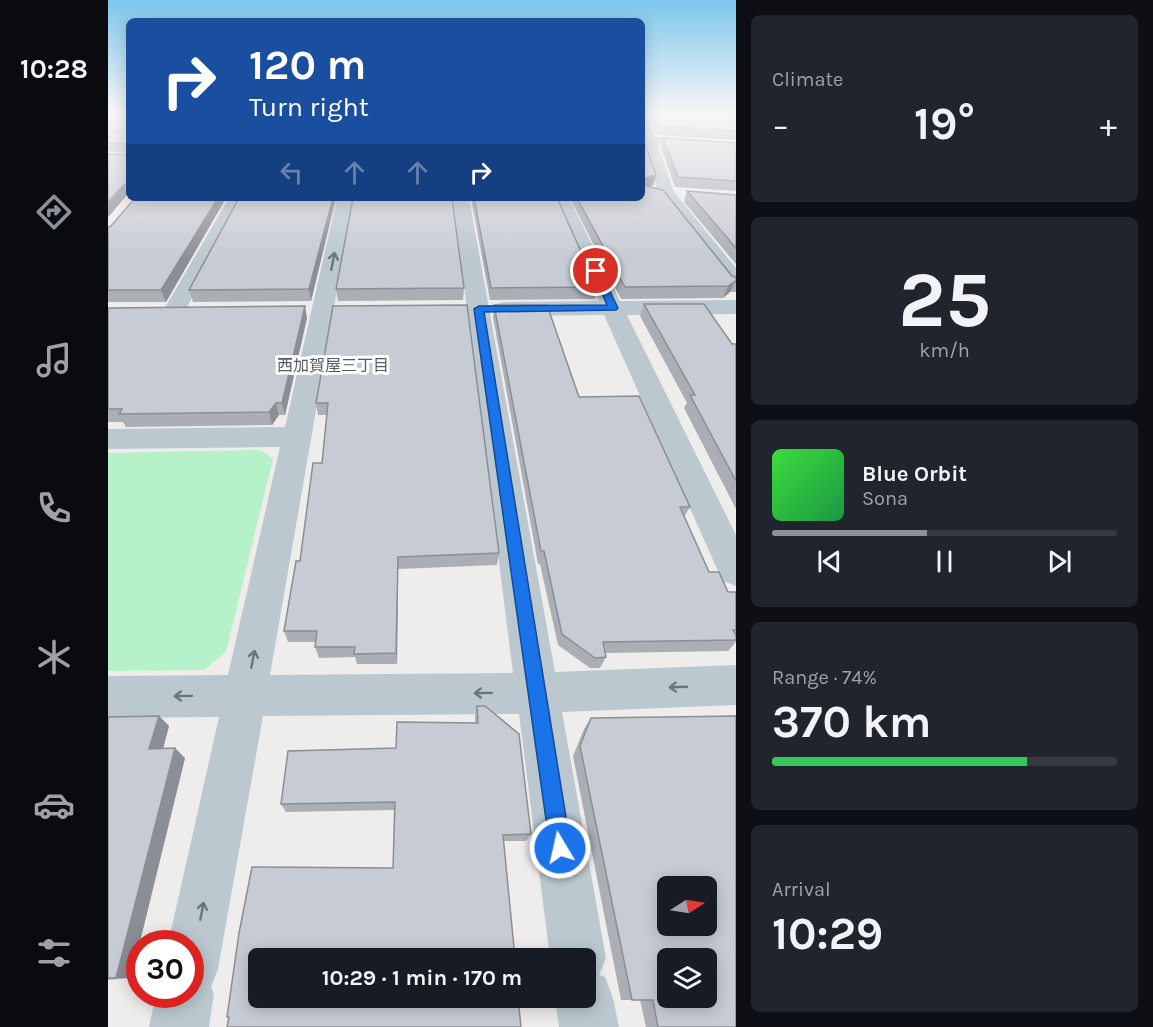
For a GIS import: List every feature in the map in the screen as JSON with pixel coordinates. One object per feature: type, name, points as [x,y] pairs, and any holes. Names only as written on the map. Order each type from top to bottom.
[{"type":"street","points":[[652,163],[660,193],[736,282]]},
{"type":"street","points":[[660,193],[689,195]]},
{"type":"street","points":[[197,311],[163,311],[235,201]]},
{"type":"street","points":[[198,930],[344,201]]},
{"type":"street","points":[[461,201],[468,309],[535,693],[576,948]]},
{"type":"street","points":[[562,201],[736,571]]},
{"type":"street","points":[[468,309],[736,307]]},
{"type":"street","points":[[108,439],[298,438]]},
{"type":"street","points":[[108,697],[535,693],[736,685]]},
{"type":"street","points":[[179,1027],[182,1008]]},
{"type":"street","points":[[586,1008],[589,1027]]},
{"type":"green space","points":[[261,450],[273,459],[226,652],[204,670],[108,671],[108,453]]},
{"type":"building","points":[[108,163],[126,163],[126,185],[108,202]]},
{"type":"building","points":[[645,163],[652,163],[656,175],[645,180]]},
{"type":"building","points":[[673,163],[736,163],[736,181],[678,177]]},
{"type":"building","points":[[645,184],[663,190],[732,276],[736,277],[736,281],[728,286],[625,287],[579,201],[645,201]]},
{"type":"building","points":[[687,191],[736,195],[736,248]]},
{"type":"building","points":[[132,201],[216,201],[161,290],[108,290],[108,227]]},
{"type":"building","points":[[237,201],[332,201],[309,289],[189,290]]},
{"type":"building","points":[[352,201],[452,201],[464,288],[336,289]]},
{"type":"building","points":[[475,201],[558,201],[597,287],[491,288]]},
{"type":"building","points":[[644,304],[704,304],[732,344],[736,344],[736,481],[690,395],[695,395]]},
{"type":"building","points":[[467,305],[499,553],[398,557],[396,653],[354,654],[355,647],[315,647],[317,631],[284,631],[296,561],[300,561],[313,463],[322,463],[328,403],[316,403],[333,306]]},
{"type":"building","points":[[494,305],[547,305],[579,397],[639,396],[690,507],[680,507],[709,572],[719,572],[728,592],[736,592],[736,630],[733,630],[736,640],[603,642],[606,657],[595,658],[562,634],[544,551],[541,551]]},
{"type":"building","points":[[305,306],[282,403],[276,403],[269,412],[119,414],[122,409],[108,409],[108,308]]},
{"type":"building","points":[[477,706],[485,706],[519,734],[531,834],[503,835],[514,948],[248,948],[248,1008],[519,1008],[521,1027],[227,1027],[239,933],[252,867],[393,868],[395,802],[281,804],[288,751],[396,748],[397,722],[478,723]]},
{"type":"building","points":[[159,716],[149,749],[175,748],[128,930],[126,930],[126,939],[116,978],[108,978],[108,717]]},
{"type":"building","points":[[736,716],[736,1027],[658,1027],[653,1000],[632,1000],[580,746],[591,718]]},
{"type":"district","name":"西加賀屋三丁目","points":[[333,365]]},
{"type":"route","points":[[560,848],[479,309],[613,308],[596,271]]}]
